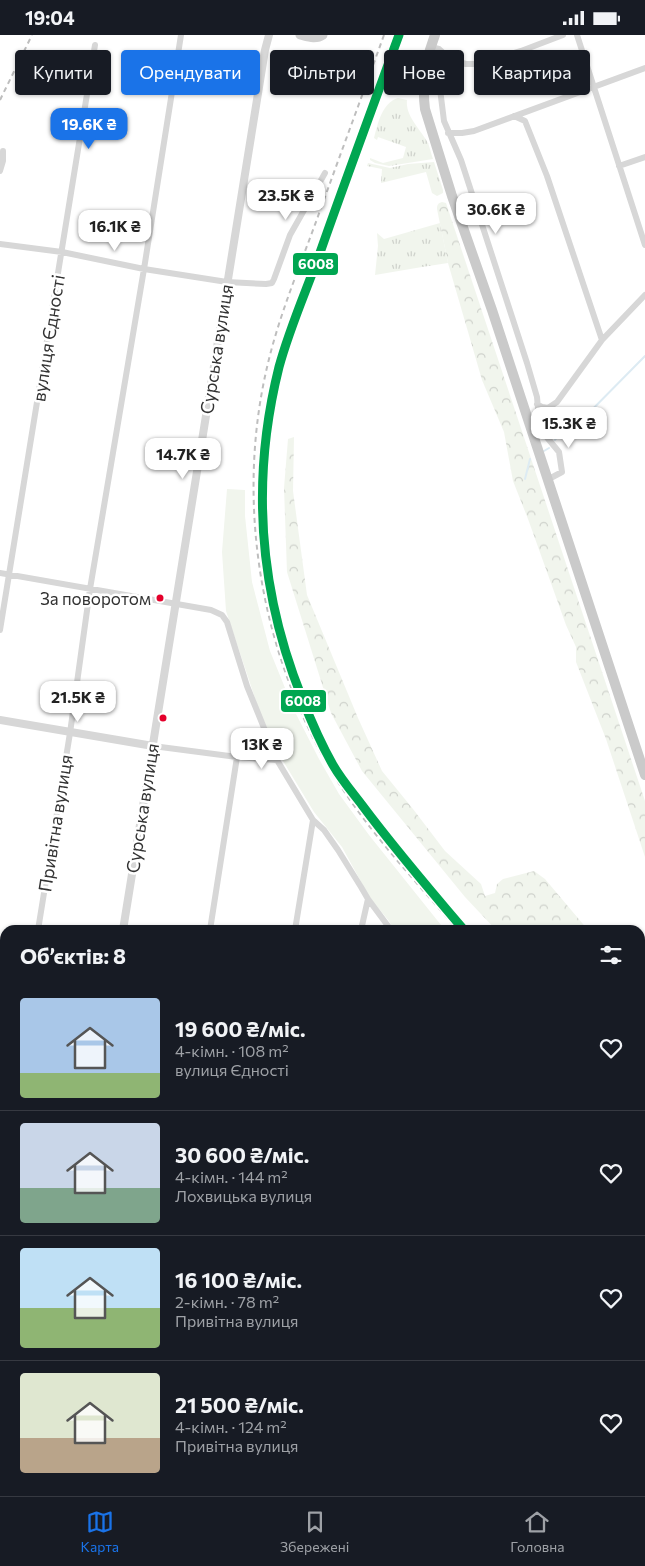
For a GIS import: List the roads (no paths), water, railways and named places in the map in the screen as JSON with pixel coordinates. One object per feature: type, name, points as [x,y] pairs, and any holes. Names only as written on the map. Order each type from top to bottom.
[{"type":"main road","points":[[300,35],[312,38],[323,35]]},
{"type":"main road","points":[[435,35],[431,47],[423,94],[434,141],[645,775]]},
{"type":"street","name":"Привітна вулиця","points":[[39,925],[70,733],[90,589],[181,35]]},
{"type":"street","name":"Сурська вулиця","points":[[124,925],[174,605],[269,35]]},
{"type":"street","points":[[464,63],[476,65],[563,35]]},
{"type":"street","points":[[577,35],[645,245]]},
{"type":"street","name":"вулиця Єдності","points":[[0,630],[95,45]]},
{"type":"street","points":[[431,47],[440,50]]},
{"type":"street","points":[[448,133],[474,131],[645,68]]},
{"type":"street","points":[[441,95],[444,121],[461,160],[527,363],[538,404],[540,420],[545,435],[560,453],[562,472],[547,480]]},
{"type":"street","points":[[528,111],[525,121],[547,176],[602,340]]},
{"type":"street","points":[[514,116],[525,121]]},
{"type":"street","points":[[0,171],[3,151]]},
{"type":"street","points":[[619,166],[645,157]]},
{"type":"street","points":[[0,244],[62,251],[144,269],[227,282],[272,283],[290,235],[325,173]]},
{"type":"street","points":[[538,404],[548,408],[557,402],[602,340],[645,295]]},
{"type":"street","points":[[0,573],[211,610],[222,615],[227,622],[247,686],[277,760],[312,820],[324,830],[368,899],[388,925]]},
{"type":"street","points":[[0,720],[153,746],[237,757],[277,760]]},
{"type":"street","points":[[211,925],[237,757]]},
{"type":"street","points":[[296,925],[312,820]]},
{"type":"street","points":[[362,925],[368,899]]},
{"type":"waterway","points":[[555,440],[558,436],[572,430],[645,356]]},
{"type":"waterway","points":[[544,451],[549,448]]},
{"type":"waterway","points":[[525,479],[530,459]]},
{"type":"railway","points":[[0,100],[32,35]]},
{"type":"railway","points":[[384,35],[273,344],[258,416],[254,471],[255,525],[261,579],[273,633],[290,684],[311,734],[338,782],[365,821],[454,925]]},
{"type":"place","name":"За поворотом","points":[[160,598]]}]
